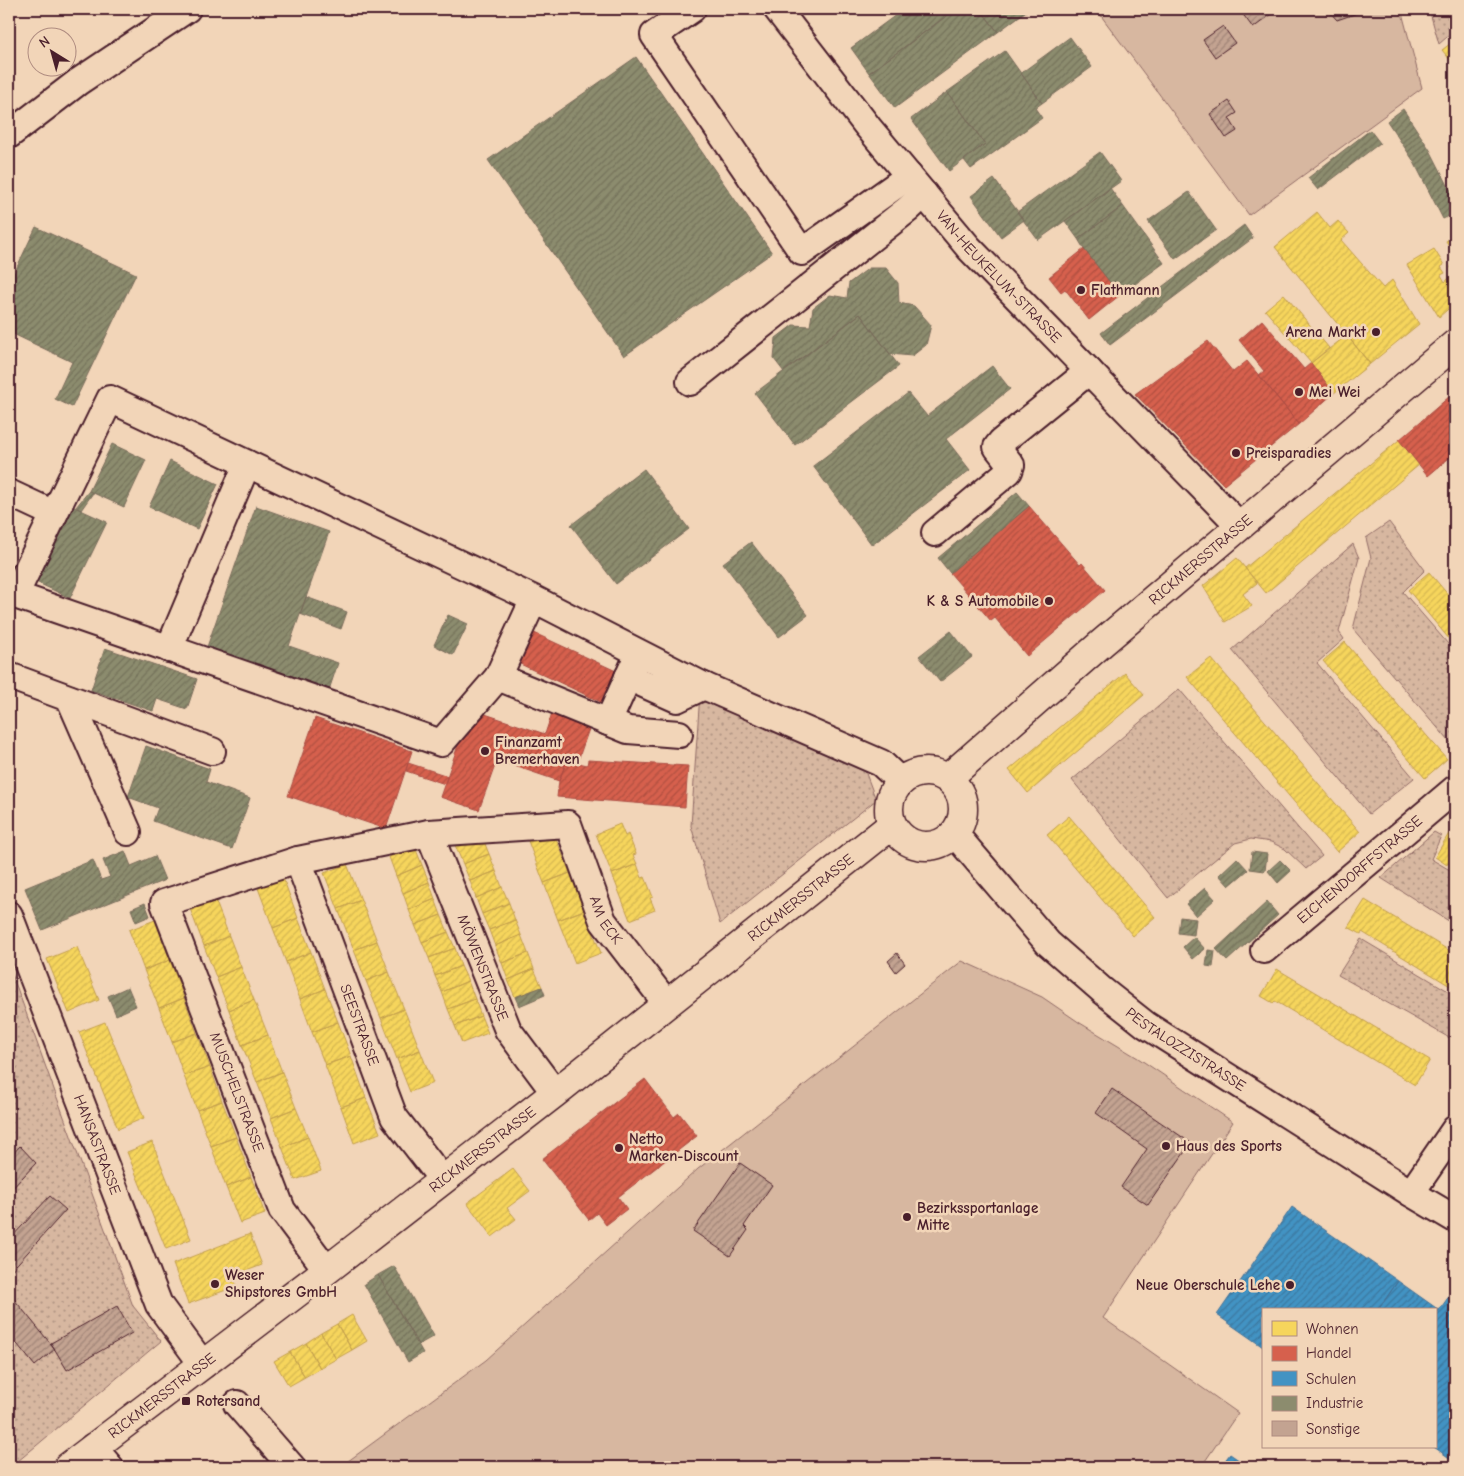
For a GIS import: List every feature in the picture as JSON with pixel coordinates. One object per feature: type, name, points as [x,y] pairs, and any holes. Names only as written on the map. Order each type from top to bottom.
[{"type":"main road","name":"RICKMERSSTRASSE","points":[[948,778],[1036,700],[1455,344]]},
{"type":"main road","points":[[932,771],[948,778],[958,788],[963,806],[962,818],[954,833],[939,844],[921,846],[904,839],[892,825],[888,810],[893,790],[900,781],[915,772],[932,771]]},
{"type":"main road","name":"RICKMERSSTRASSE","points":[[68,1467],[327,1270],[555,1093],[892,825]]},
{"type":"street","points":[[9,135],[78,82],[187,9]]},
{"type":"street","points":[[692,9],[654,35],[802,252],[917,185]]},
{"type":"street","name":"VAN-HEUKELUM-STRASSE","points":[[777,9],[868,127],[969,248],[1240,526]]},
{"type":"street","points":[[690,382],[908,209],[917,185]]},
{"type":"street","points":[[935,533],[1009,471],[1011,465],[997,447],[1001,442],[1088,371]]},
{"type":"street","points":[[534,599],[498,677],[441,743],[170,649],[12,603],[110,399],[534,599],[704,686],[881,763],[900,781]]},
{"type":"street","points":[[170,649],[247,464]]},
{"type":"street","points":[[9,493],[54,514]]},
{"type":"street","points":[[608,722],[640,652]]},
{"type":"street","points":[[9,676],[212,751]]},
{"type":"street","points":[[498,677],[628,730],[679,734]]},
{"type":"street","points":[[628,677],[677,699],[704,686]]},
{"type":"street","points":[[70,699],[128,832]]},
{"type":"street","name":"EICHENDORFFSTRASSE","points":[[1264,950],[1455,789]]},
{"type":"street","name":"AM ECK","points":[[429,833],[568,824],[603,920],[667,1004]]},
{"type":"street","points":[[298,860],[429,833]]},
{"type":"street","name":"MÖWENSTRASSE","points":[[429,833],[508,1030],[555,1093]]},
{"type":"street","name":"PESTALOZZISTRASSE","points":[[954,833],[1048,943],[1102,991],[1146,1025],[1455,1219]]},
{"type":"street","name":"MUSCHELSTRASSE","points":[[298,860],[164,903],[282,1210],[327,1270]]},
{"type":"street","name":"SEESTRASSE","points":[[298,860],[394,1118],[442,1180]]},
{"type":"street","name":"HANSASTRASSE","points":[[9,915],[159,1305],[203,1365]]},
{"type":"street","points":[[1411,1193],[1455,1129]]},
{"type":"street","points":[[237,1404],[292,1467]]},
{"type":"street","points":[[94,1446],[110,1467]]},
{"type":"shaded area","points":[[1096,9],[1401,9],[1422,88],[1249,215]]},
{"type":"shaded area","points":[[1429,9],[1455,9],[1455,30],[1439,44]]},
{"type":"shaded area","points":[[1389,522],[1425,570],[1403,592],[1455,652],[1455,748],[1353,629],[1371,558],[1366,538]]},
{"type":"shaded area","points":[[1353,544],[1359,558],[1339,632],[1344,639],[1317,663],[1414,778],[1369,814],[1232,650]]},
{"type":"shaded area","points":[[1179,689],[1322,856],[1306,869],[1285,849],[1271,842],[1251,839],[1235,843],[1168,898],[1072,780]]},
{"type":"shaded area","points":[[700,693],[865,771],[876,800],[720,924],[691,826]]},
{"type":"shaded area","points":[[1434,832],[1441,836],[1431,859],[1455,873],[1455,925],[1381,878]]},
{"type":"shaded area","points":[[1361,939],[1455,995],[1455,1041],[1338,975]]},
{"type":"shaded area","name":"Bezirkssportanlage Mitte","points":[[962,961],[1042,997],[1080,1023],[1138,1058],[1233,1122],[1103,1318],[1238,1413],[1201,1467],[340,1467],[486,1360],[698,1169]]},
{"type":"shaded area","points":[[9,966],[133,1306],[161,1341],[11,1467],[9,1467]]},
{"type":"building: Wohnen","points":[[1455,40],[1455,66],[1442,50]]},
{"type":"building: Wohnen","points":[[1317,212],[1330,228],[1338,221],[1349,233],[1341,240],[1383,288],[1392,280],[1419,324],[1370,364],[1275,247]]},
{"type":"building: Wohnen","points":[[1455,231],[1455,255],[1446,241],[1454,236],[1452,233]]},
{"type":"building: Wohnen","points":[[1434,249],[1444,265],[1441,267],[1445,273],[1441,275],[1445,282],[1455,273],[1455,303],[1439,317],[1407,265]]},
{"type":"building: Wohnen","points":[[1455,255],[1455,264],[1451,258]]},
{"type":"building: Wohnen","points":[[1455,264],[1455,273],[1451,267]]},
{"type":"building: Wohnen","points":[[1284,294],[1329,348],[1311,363],[1265,310]]},
{"type":"building: Wohnen","points":[[1347,335],[1370,364],[1334,393],[1311,363]]},
{"type":"building: Wohnen","points":[[1399,440],[1419,465],[1266,593],[1245,568]]},
{"type":"building: Wohnen","points":[[1237,558],[1257,583],[1243,594],[1252,606],[1225,622],[1203,586]]},
{"type":"building: Wohnen","points":[[1429,572],[1455,603],[1455,646],[1408,590]]},
{"type":"building: Wohnen","points":[[1345,642],[1420,731],[1421,729],[1447,759],[1425,778],[1323,661]]},
{"type":"building: Wohnen","points":[[1211,658],[1360,832],[1337,852],[1187,677]]},
{"type":"building: Wohnen","points":[[1125,673],[1144,695],[1028,793],[1009,770]]},
{"type":"building: Wohnen","points":[[1069,816],[1155,917],[1133,936],[1047,835]]},
{"type":"building: Wohnen","points":[[620,824],[625,836],[628,834],[636,854],[633,855],[637,864],[612,874],[596,834]]},
{"type":"building: Wohnen","points":[[1451,830],[1455,833],[1455,867],[1448,863],[1447,865],[1435,857]]},
{"type":"building: Wohnen","points":[[553,831],[570,873],[544,883],[528,841]]},
{"type":"building: Wohnen","points":[[481,834],[489,854],[463,864],[455,845]]},
{"type":"building: Wohnen","points":[[415,847],[422,865],[396,876],[389,857]]},
{"type":"building: Wohnen","points":[[489,854],[496,871],[470,881],[463,864]]},
{"type":"building: Wohnen","points":[[347,864],[361,900],[338,909],[324,873]]},
{"type":"building: Wohnen","points":[[637,864],[642,878],[645,877],[653,897],[650,898],[655,910],[630,920],[612,874]]},
{"type":"building: Wohnen","points":[[422,865],[429,882],[403,893],[396,876]]},
{"type":"building: Wohnen","points":[[496,871],[502,887],[476,898],[470,881]]},
{"type":"building: Wohnen","points":[[570,873],[584,910],[558,920],[544,883]]},
{"type":"building: Wohnen","points":[[283,878],[298,918],[273,928],[258,888]]},
{"type":"building: Wohnen","points":[[429,882],[435,899],[409,910],[403,893]]},
{"type":"building: Wohnen","points":[[502,887],[509,903],[482,914],[476,898]]},
{"type":"building: Wohnen","points":[[214,897],[229,936],[204,946],[189,906]]},
{"type":"building: Wohnen","points":[[435,899],[441,915],[415,925],[409,910]]},
{"type":"building: Wohnen","points":[[361,900],[377,941],[354,950],[338,909]]},
{"type":"building: Wohnen","points":[[1365,900],[1455,954],[1455,989],[1362,932],[1361,934],[1348,927]]},
{"type":"building: Wohnen","points":[[509,903],[515,920],[489,930],[482,914]]},
{"type":"building: Wohnen","points":[[584,910],[601,953],[575,963],[558,920]]},
{"type":"building: Wohnen","points":[[441,915],[448,932],[422,942],[415,925]]},
{"type":"building: Wohnen","points":[[298,918],[311,952],[286,962],[273,928]]},
{"type":"building: Wohnen","points":[[155,920],[170,960],[144,970],[129,930]]},
{"type":"building: Wohnen","points":[[515,920],[521,935],[495,946],[489,930]]},
{"type":"building: Wohnen","points":[[448,932],[455,948],[429,958],[422,942]]},
{"type":"building: Wohnen","points":[[521,935],[528,953],[502,963],[495,946]]},
{"type":"building: Wohnen","points":[[229,936],[241,967],[216,977],[204,946]]},
{"type":"building: Wohnen","points":[[377,941],[389,972],[366,981],[354,950]]},
{"type":"building: Wohnen","points":[[77,947],[99,1000],[69,1013],[47,959]]},
{"type":"building: Wohnen","points":[[455,948],[461,966],[435,976],[429,958]]},
{"type":"building: Wohnen","points":[[311,952],[325,989],[300,999],[286,962]]},
{"type":"building: Wohnen","points":[[528,953],[534,969],[508,980],[502,963]]},
{"type":"building: Wohnen","points":[[170,960],[184,998],[159,1008],[144,970]]},
{"type":"building: Wohnen","points":[[461,966],[468,981],[442,992],[435,976]]},
{"type":"building: Wohnen","points":[[241,967],[254,1000],[229,1010],[216,977]]},
{"type":"building: Wohnen","points":[[534,969],[542,987],[515,997],[508,980]]},
{"type":"building: Wohnen","points":[[1277,969],[1430,1060],[1415,1085],[1275,1001],[1273,1003],[1261,996]]},
{"type":"building: Wohnen","points":[[389,972],[404,1009],[381,1018],[366,981]]},
{"type":"building: Wohnen","points":[[468,981],[475,999],[448,1009],[442,992]]},
{"type":"building: Wohnen","points":[[325,989],[338,1022],[312,1032],[300,999]]},
{"type":"building: Wohnen","points":[[184,998],[197,1033],[172,1042],[159,1008]]},
{"type":"building: Wohnen","points":[[475,999],[481,1016],[455,1026],[448,1009]]},
{"type":"building: Wohnen","points":[[254,1000],[268,1035],[242,1045],[229,1010]]},
{"type":"building: Wohnen","points":[[404,1009],[420,1050],[397,1059],[381,1018]]},
{"type":"building: Wohnen","points":[[481,1016],[488,1033],[462,1043],[455,1026]]},
{"type":"building: Wohnen","points":[[105,1022],[144,1118],[118,1129],[79,1032]]},
{"type":"building: Wohnen","points":[[338,1022],[351,1056],[325,1065],[312,1032]]},
{"type":"building: Wohnen","points":[[197,1033],[210,1067],[184,1076],[172,1042]]},
{"type":"building: Wohnen","points":[[268,1035],[282,1072],[257,1082],[242,1045]]},
{"type":"building: Wohnen","points":[[420,1050],[433,1083],[410,1092],[397,1059]]},
{"type":"building: Wohnen","points":[[351,1056],[366,1098],[341,1107],[325,1065]]},
{"type":"building: Wohnen","points":[[210,1067],[222,1101],[197,1110],[184,1076]]},
{"type":"building: Wohnen","points":[[282,1072],[296,1108],[271,1118],[257,1082]]},
{"type":"building: Wohnen","points":[[366,1098],[380,1133],[354,1143],[341,1107]]},
{"type":"building: Wohnen","points":[[222,1101],[236,1137],[211,1146],[197,1110]]},
{"type":"building: Wohnen","points":[[296,1108],[308,1137],[282,1147],[271,1118]]},
{"type":"building: Wohnen","points":[[236,1137],[251,1177],[226,1187],[211,1146]]},
{"type":"building: Wohnen","points":[[308,1137],[321,1171],[295,1180],[282,1147]]},
{"type":"building: Wohnen","points":[[152,1142],[191,1239],[166,1249],[127,1152]]},
{"type":"building: Wohnen","points":[[513,1169],[530,1191],[507,1208],[516,1219],[492,1237],[467,1203]]},
{"type":"building: Wohnen","points":[[251,1177],[265,1214],[240,1223],[226,1187]]},
{"type":"building: Wohnen","points":[[250,1234],[262,1265],[233,1276],[237,1286],[188,1304],[173,1264]]},
{"type":"building: Wohnen","points":[[352,1315],[367,1341],[352,1350],[337,1324]]},
{"type":"building: Wohnen","points":[[337,1324],[352,1350],[336,1359],[321,1333]]},
{"type":"building: Wohnen","points":[[321,1333],[336,1359],[320,1368],[306,1343]]},
{"type":"building: Wohnen","points":[[306,1343],[320,1368],[305,1377],[290,1352]]},
{"type":"building: Wohnen","points":[[290,1352],[305,1377],[289,1386],[274,1361]]},
{"type":"building: Handel","points":[[1084,249],[1120,295],[1089,320],[1065,289],[1061,292],[1049,277]]},
{"type":"building: Handel","points":[[1262,320],[1304,369],[1311,363],[1334,393],[1299,424],[1259,375],[1264,371],[1239,340]]},
{"type":"building: Handel","points":[[1208,341],[1233,372],[1247,361],[1299,424],[1224,485],[1135,394]]},
{"type":"building: Handel","points":[[1450,396],[1455,404],[1455,453],[1428,476],[1399,440]]},
{"type":"building: Handel","points":[[1029,506],[1080,565],[1082,563],[1105,590],[1027,656],[995,618],[991,621],[950,573]]},
{"type":"building: Handel","points":[[530,631],[616,671],[601,702],[516,662]]},
{"type":"building: Handel","points":[[476,711],[545,734],[552,713],[590,726],[577,763],[567,760],[559,781],[497,760],[479,810],[440,797],[462,734],[468,736]]},
{"type":"building: Handel","points":[[315,718],[412,751],[386,829],[288,796]]},
{"type":"building: Handel","points":[[567,760],[587,765],[588,760],[688,766],[685,807],[557,797],[559,781]]},
{"type":"building: Handel","points":[[408,763],[448,776],[445,784],[406,771]]},
{"type":"building: Handel","name":"Netto Marken-Discount","points":[[645,1079],[674,1117],[679,1113],[697,1136],[618,1197],[627,1209],[606,1225],[597,1213],[589,1220],[542,1159]]},
{"type":"building: Schulen","points":[[1292,1207],[1398,1281],[1379,1308],[1262,1308],[1262,1346],[1217,1315]]},
{"type":"building: Schulen","points":[[1398,1281],[1439,1310],[1436,1314],[1436,1308],[1379,1308]]},
{"type":"building: Schulen","points":[[1452,1292],[1455,1294],[1455,1462],[1435,1448],[1436,1315]]},
{"type":"building: Schulen","points":[[1230,1454],[1249,1467],[1220,1467]]},
{"type":"building: Industrie","points":[[904,9],[956,9],[869,73],[851,48]]},
{"type":"building: Industrie","points":[[956,9],[980,9],[998,32],[895,108],[869,73]]},
{"type":"building: Industrie","points":[[980,9],[1029,9],[998,32]]},
{"type":"building: Industrie","points":[[1070,37],[1092,67],[1042,103],[1021,73]]},
{"type":"building: Industrie","points":[[1005,51],[1042,103],[1035,108],[1042,118],[971,169],[964,160],[985,144],[947,92]]},
{"type":"building: Industrie","points":[[636,57],[772,253],[624,356],[488,160]]},
{"type":"building: Industrie","points":[[947,92],[985,144],[949,171],[911,119]]},
{"type":"building: Industrie","points":[[1403,109],[1430,150],[1455,199],[1455,213],[1443,219],[1413,160],[1387,121]]},
{"type":"building: Industrie","points":[[1370,130],[1380,143],[1318,190],[1308,178]]},
{"type":"building: Industrie","points":[[1100,152],[1121,181],[1038,240],[1017,212]]},
{"type":"building: Industrie","points":[[994,179],[1024,220],[1001,237],[971,196]]},
{"type":"building: Industrie","points":[[1110,188],[1123,206],[1078,239],[1065,221]]},
{"type":"building: Industrie","points":[[1189,192],[1216,230],[1175,259],[1148,221]]},
{"type":"building: Industrie","points":[[1123,206],[1164,263],[1120,295],[1078,239]]},
{"type":"building: Industrie","points":[[1244,225],[1253,238],[1110,345],[1101,333]]},
{"type":"building: Industrie","points":[[36,227],[136,274],[72,407],[55,399],[72,362],[9,332],[9,284]]},
{"type":"building: Industrie","points":[[869,268],[886,268],[898,283],[899,303],[914,306],[931,325],[926,345],[912,356],[890,354],[860,314],[784,372],[774,359],[776,338],[793,325],[810,326],[813,308],[830,295],[847,298],[849,283]]},
{"type":"building: Industrie","points":[[860,314],[899,366],[795,445],[755,393]]},
{"type":"building: Industrie","points":[[992,366],[1010,389],[946,439],[970,470],[872,545],[813,466],[908,393],[927,416]]},
{"type":"building: Industrie","points":[[112,444],[146,460],[124,507],[89,491]]},
{"type":"building: Industrie","points":[[170,461],[218,484],[197,529],[149,507]]},
{"type":"building: Industrie","points":[[644,469],[689,529],[616,584],[571,525]]},
{"type":"building: Industrie","points":[[89,491],[93,493],[81,510],[76,507]]},
{"type":"building: Industrie","points":[[1017,492],[1029,506],[950,573],[938,558]]},
{"type":"building: Industrie","points":[[72,506],[107,522],[70,598],[36,582]]},
{"type":"building: Industrie","points":[[256,506],[329,532],[289,646],[338,663],[329,690],[207,647]]},
{"type":"building: Industrie","points":[[751,542],[808,615],[779,637],[723,563]]},
{"type":"building: Industrie","points":[[306,597],[347,612],[341,629],[300,614]]},
{"type":"building: Industrie","points":[[448,615],[468,624],[453,655],[434,645]]},
{"type":"building: Industrie","points":[[951,631],[972,657],[940,682],[919,656]]},
{"type":"building: Industrie","points":[[105,648],[197,679],[187,709],[157,699],[153,711],[91,690]]},
{"type":"building: Industrie","points":[[146,746],[210,769],[206,782],[250,798],[232,849],[153,821],[158,808],[128,797]]},
{"type":"building: Industrie","points":[[125,851],[131,866],[155,856],[165,880],[42,930],[25,888],[93,860],[101,880],[110,877],[103,860]]},
{"type":"building: Industrie","points":[[1252,852],[1267,854],[1265,871],[1250,869]]},
{"type":"building: Industrie","points":[[1237,858],[1248,870],[1229,886],[1219,875]]},
{"type":"building: Industrie","points":[[1280,860],[1291,871],[1278,883],[1268,871]]},
{"type":"building: Industrie","points":[[1205,888],[1215,899],[1196,916],[1186,904]]},
{"type":"building: Industrie","points":[[1267,902],[1278,915],[1227,961],[1216,949]]},
{"type":"building: Industrie","points":[[145,903],[150,916],[136,922],[131,909]]},
{"type":"building: Industrie","points":[[1180,917],[1196,919],[1194,935],[1178,933]]},
{"type":"building: Industrie","points":[[1194,937],[1205,949],[1193,959],[1183,947]]},
{"type":"building: Industrie","points":[[1208,950],[1215,951],[1213,967],[1206,966]]},
{"type":"building: Industrie","points":[[128,987],[136,1006],[116,1015],[108,996]]},
{"type":"building: Industrie","points":[[542,987],[545,995],[519,1006],[515,997]]},
{"type":"building: Industrie","points":[[394,1266],[434,1336],[418,1345],[378,1275]]},
{"type":"building: Industrie","points":[[378,1275],[423,1353],[408,1362],[364,1284]]},
{"type":"building: Sonstige","points":[[1247,9],[1268,9],[1272,14],[1253,28],[1242,13]]},
{"type":"building: Sonstige","points":[[1327,9],[1369,9],[1337,20]]},
{"type":"building: Sonstige","points":[[1223,26],[1235,43],[1215,57],[1203,40]]},
{"type":"building: Sonstige","points":[[1229,101],[1237,113],[1229,118],[1237,131],[1226,138],[1210,114]]},
{"type":"building: Sonstige","points":[[897,953],[905,964],[896,972],[888,961]]},
{"type":"building: Sonstige","name":"Haus des Sports","points":[[1112,1089],[1191,1143],[1148,1205],[1121,1187],[1147,1149],[1096,1113]]},
{"type":"building: Sonstige","points":[[20,1146],[36,1163],[9,1192],[9,1158]]},
{"type":"building: Sonstige","points":[[740,1163],[772,1185],[744,1226],[748,1230],[730,1256],[693,1231]]},
{"type":"building: Sonstige","points":[[50,1196],[66,1210],[9,1273],[9,1240]]},
{"type":"building: Sonstige","points":[[9,1293],[55,1349],[35,1366],[9,1334]]},
{"type":"building: Sonstige","points":[[117,1306],[132,1333],[67,1370],[51,1343]]},
{"type":"place","name":"Flathmann","points":[[1081,290]]},
{"type":"place","name":"Arena Markt","points":[[1376,332]]},
{"type":"place","name":"Mei Wei","points":[[1299,392]]},
{"type":"place","name":"Preisparadies","points":[[1236,453]]},
{"type":"place","name":"K & S Automobile","points":[[1049,601]]},
{"type":"place","name":"Finanzamt Bremerhaven","points":[[485,751]]},
{"type":"place","name":"Haus des Sports","points":[[1166,1146]]},
{"type":"place","name":"Netto Marken-Discount","points":[[619,1148]]},
{"type":"place","name":"Bezirkssportanlage Mitte","points":[[907,1217]]},
{"type":"place","name":"Weser Shipstores GmbH","points":[[215,1284]]},
{"type":"place","name":"Neue Oberschule Lehe","points":[[1290,1285]]},
{"type":"place","name":"Rotersand","points":[[186,1401]]}]
